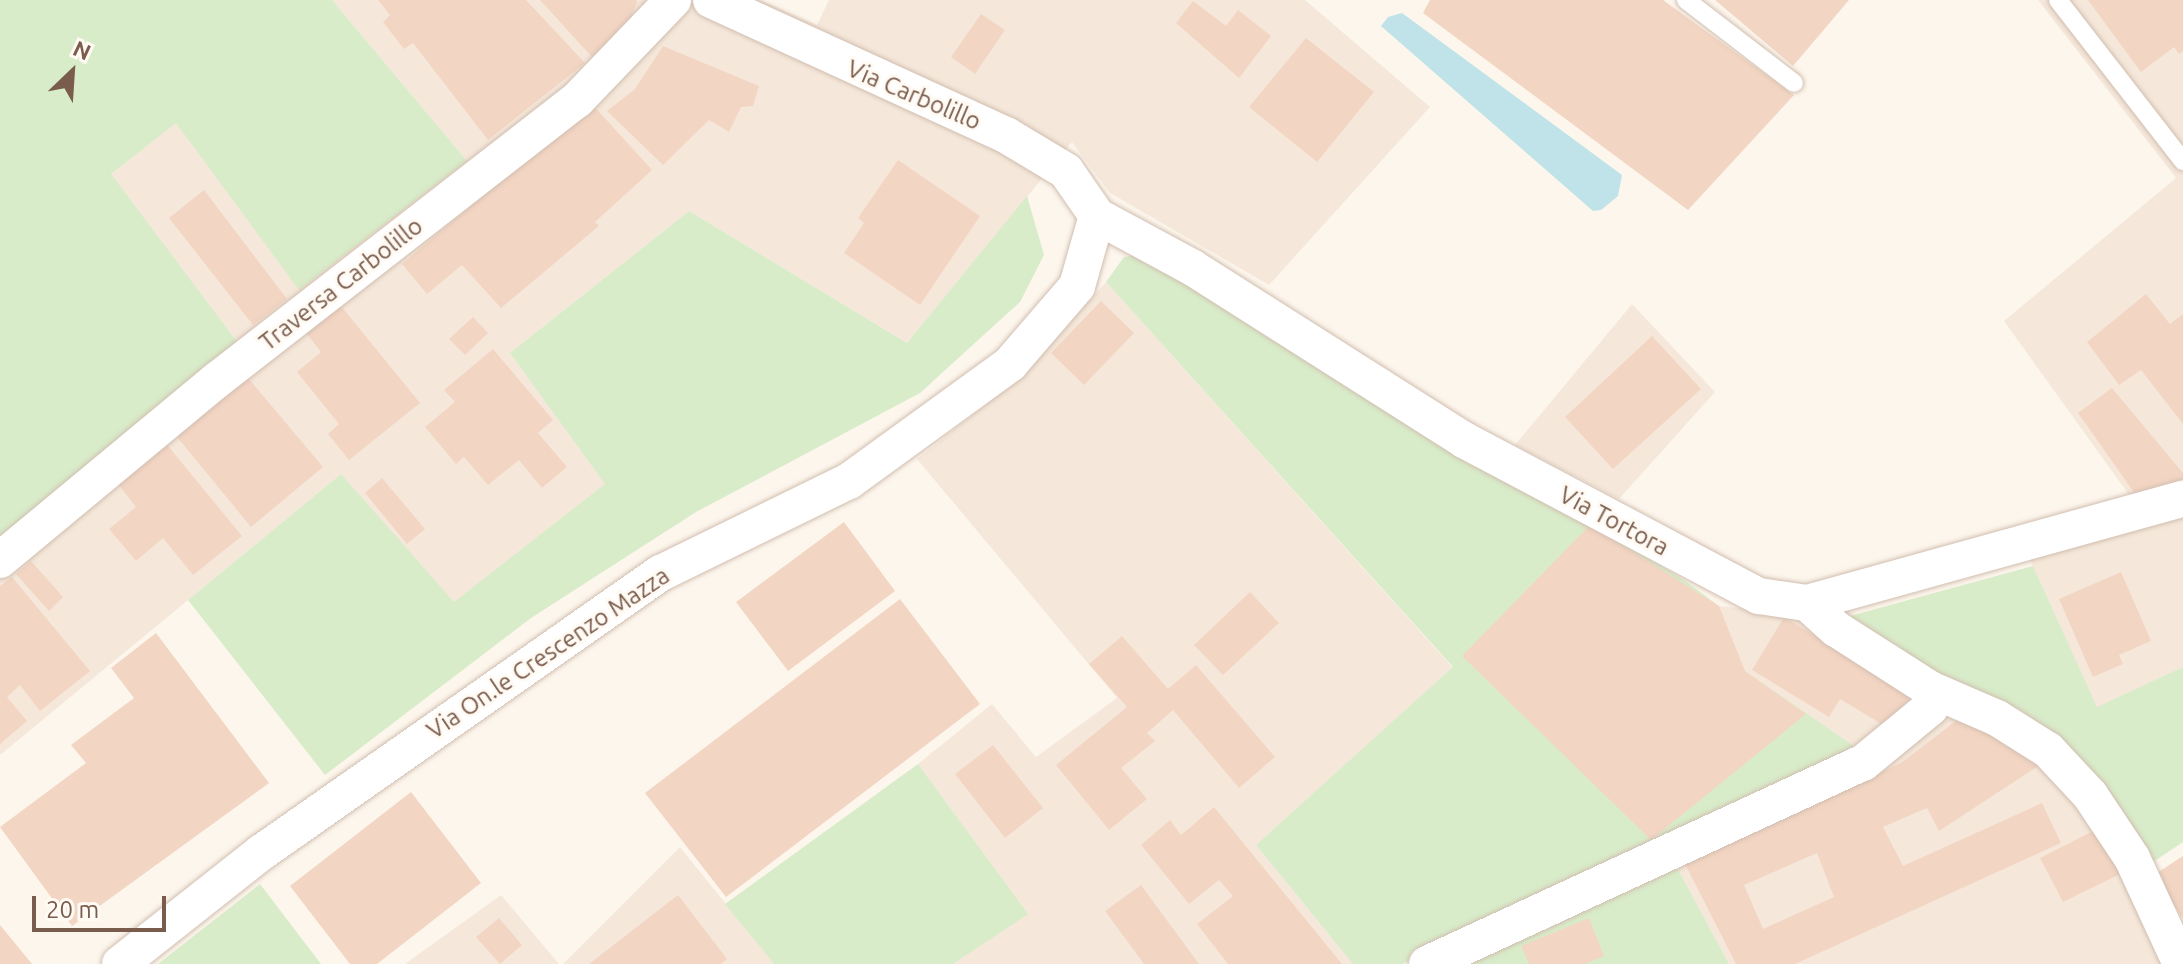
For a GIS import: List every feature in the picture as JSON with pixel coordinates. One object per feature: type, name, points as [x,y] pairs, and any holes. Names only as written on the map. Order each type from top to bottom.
[{"type":"street","name":"Traversa Carbolillo","points":[[0,560],[217,380],[577,100],[673,0]]},
{"type":"street","name":"Via Carbolillo","points":[[711,0],[1006,135],[1066,171],[1097,216]]},
{"type":"street","name":"Via Tortora","points":[[1097,216],[1193,268],[1464,440],[1759,596],[1807,603],[2183,499]]},
{"type":"street","name":"Via On.le Crescenzo Mazza","points":[[120,964],[262,852],[661,573],[849,481],[1010,364],[1077,286],[1097,216]]},
{"type":"street","points":[[1807,603],[1836,629],[1930,689],[1997,718],[2048,750],[2090,795],[2132,858],[2181,964]]},
{"type":"street","points":[[1427,964],[1863,763],[1930,708],[1930,689]]},
{"type":"lane","points":[[1686,0],[1794,83]]},
{"type":"lane","points":[[2058,0],[2183,161]]},
{"type":"shaded area","points":[[332,0],[761,0],[817,25],[829,0],[1305,0],[1430,107],[1269,285],[1110,193],[1072,142],[907,343],[689,211],[510,353],[606,484],[453,603],[341,474],[0,755],[0,538],[238,343],[110,175],[175,123],[467,161]]},
{"type":"shaded area","points":[[2038,0],[2183,0],[2183,667],[2097,708],[2018,533],[2132,499],[2004,321],[2176,178]]},
{"type":"shaded area","points":[[1106,282],[1453,668],[1256,845],[1353,964],[953,964],[1027,913],[918,764],[992,704],[1036,757],[1117,698],[917,459],[1017,380]]},
{"type":"shaded area","points":[[1632,304],[1715,392],[1619,499],[1515,445]]},
{"type":"shaded area","points":[[1719,606],[1839,619],[2060,747],[2183,964],[1729,964],[1663,843],[1863,753],[1745,671]]},
{"type":"shaded area","points":[[680,847],[774,964],[563,964]]},
{"type":"shaded area","points":[[501,895],[559,964],[405,964]]},
{"type":"green space","points":[[0,0],[332,0],[467,161],[299,290],[176,123],[111,174],[238,343],[0,538]]},
{"type":"green space","points":[[1027,196],[1044,255],[1020,302],[920,393],[696,512],[531,618],[325,775],[188,600],[341,474],[454,602],[605,484],[510,353],[689,211],[907,343]]},
{"type":"green space","points":[[1144,254],[1684,580],[1719,606],[1745,671],[1864,753],[1402,964],[1353,964],[1256,845],[1453,667],[1106,282],[1124,257]]},
{"type":"green space","points":[[2033,566],[2097,707],[2183,667],[2183,842],[2147,866],[2096,789],[1839,619]]},
{"type":"green space","points":[[918,764],[1028,914],[953,964],[774,964],[725,904]]},
{"type":"green space","points":[[1676,866],[1729,964],[1463,964]]},
{"type":"green space","points":[[260,884],[321,964],[158,964]]},
{"type":"water","points":[[1402,13],[1622,175],[1618,196],[1601,210],[1593,211],[1381,26],[1388,17]]},
{"type":"building","points":[[378,0],[526,0],[585,63],[488,140],[413,43],[404,49],[383,22],[390,15]]},
{"type":"building","points":[[540,0],[637,2],[628,25],[592,57]]},
{"type":"building","points":[[1430,0],[1663,0],[1794,95],[1688,210],[1423,13]]},
{"type":"building","points":[[1715,0],[1849,0],[1793,66]]},
{"type":"building","points":[[2088,0],[2183,0],[2183,51],[2179,54],[2174,47],[2141,72]]},
{"type":"building","points":[[1193,1],[1226,26],[1238,10],[1271,36],[1239,78],[1176,23]]},
{"type":"building","points":[[981,14],[1005,30],[975,74],[951,57]]},
{"type":"building","points":[[1306,38],[1374,92],[1317,162],[1249,107]]},
{"type":"building","points":[[663,46],[759,86],[753,106],[741,107],[729,132],[709,120],[663,165],[607,111],[635,89]]},
{"type":"building","points":[[592,104],[652,170],[595,222],[599,226],[501,308],[462,265],[427,294],[402,264]]},
{"type":"building","points":[[898,160],[980,216],[920,305],[844,253],[864,223],[858,218]]},
{"type":"building","points":[[204,190],[287,299],[253,325],[169,218]]},
{"type":"building","points":[[2146,294],[2170,324],[2183,314],[2183,424],[2141,370],[2119,385],[2087,342]]},
{"type":"building","points":[[337,301],[420,403],[349,460],[328,434],[339,424],[297,372],[321,352],[303,329]]},
{"type":"building","points":[[1101,301],[1134,333],[1084,385],[1051,353]]},
{"type":"building","points":[[473,317],[488,333],[465,355],[449,339]]},
{"type":"building","points":[[1652,336],[1701,389],[1613,469],[1565,417]]},
{"type":"building","points":[[493,349],[553,420],[538,433],[567,467],[542,488],[519,460],[488,485],[464,457],[456,464],[425,427],[455,402],[444,390]]},
{"type":"building","points":[[244,373],[323,467],[251,527],[173,432]]},
{"type":"building","points":[[2112,388],[2183,473],[2183,479],[2138,498],[2078,413]]},
{"type":"building","points":[[164,441],[242,536],[193,575],[163,538],[136,561],[109,529],[136,507],[115,480]]},
{"type":"building","points":[[382,478],[425,529],[407,544],[365,493]]},
{"type":"building","points":[[844,522],[895,591],[788,671],[736,602]]},
{"type":"building","points":[[1590,525],[1719,606],[1745,671],[1806,714],[1651,840],[1462,656]]},
{"type":"building","points":[[31,561],[63,597],[49,611],[16,574]]},
{"type":"building","points":[[2121,572],[2151,641],[2119,655],[2123,664],[2093,677],[2059,599]]},
{"type":"building","points":[[12,577],[90,671],[40,711],[20,685],[7,697],[27,721],[0,744],[0,586]]},
{"type":"building","points":[[1250,592],[1279,623],[1223,675],[1194,645]]},
{"type":"building","points":[[900,599],[980,704],[726,897],[645,793]]},
{"type":"building","points":[[1784,617],[1911,694],[1890,729],[1840,699],[1829,717],[1752,670]]},
{"type":"building","points":[[156,633],[269,783],[72,926],[0,827],[86,763],[71,745],[134,698],[111,668]]},
{"type":"building","points":[[1122,636],[1168,689],[1196,665],[1275,757],[1239,788],[1173,710],[1147,733],[1155,741],[1121,768],[1147,799],[1109,830],[1056,765],[1127,707],[1089,664]]},
{"type":"building","points":[[1970,710],[2046,761],[1939,831],[1927,808],[1883,827],[1903,866],[2042,803],[2061,843],[1795,964],[1736,964],[1684,862],[1901,763]],"holes":[[[1817,853],[1834,897],[1763,929],[1744,885]]]},
{"type":"building","points":[[993,745],[1043,808],[1005,838],[955,774]]},
{"type":"building","points":[[411,792],[481,883],[377,964],[350,964],[290,886]]},
{"type":"building","points":[[1214,807],[1342,964],[1228,964],[1197,924],[1233,896],[1219,880],[1189,904],[1141,845],[1170,820],[1181,835]]},
{"type":"building","points":[[2097,829],[2120,874],[2063,902],[2040,858]]},
{"type":"building","points":[[2183,856],[2183,919],[2154,875]]},
{"type":"building","points":[[1141,885],[1199,964],[1144,964],[1105,911]]},
{"type":"building","points":[[678,895],[727,959],[721,964],[589,964]]},
{"type":"building","points":[[499,918],[522,945],[500,964],[476,937]]},
{"type":"building","points":[[1589,918],[1604,956],[1585,964],[1529,964],[1521,946]]},
{"type":"building","points":[[0,925],[32,964],[0,964]]}]
